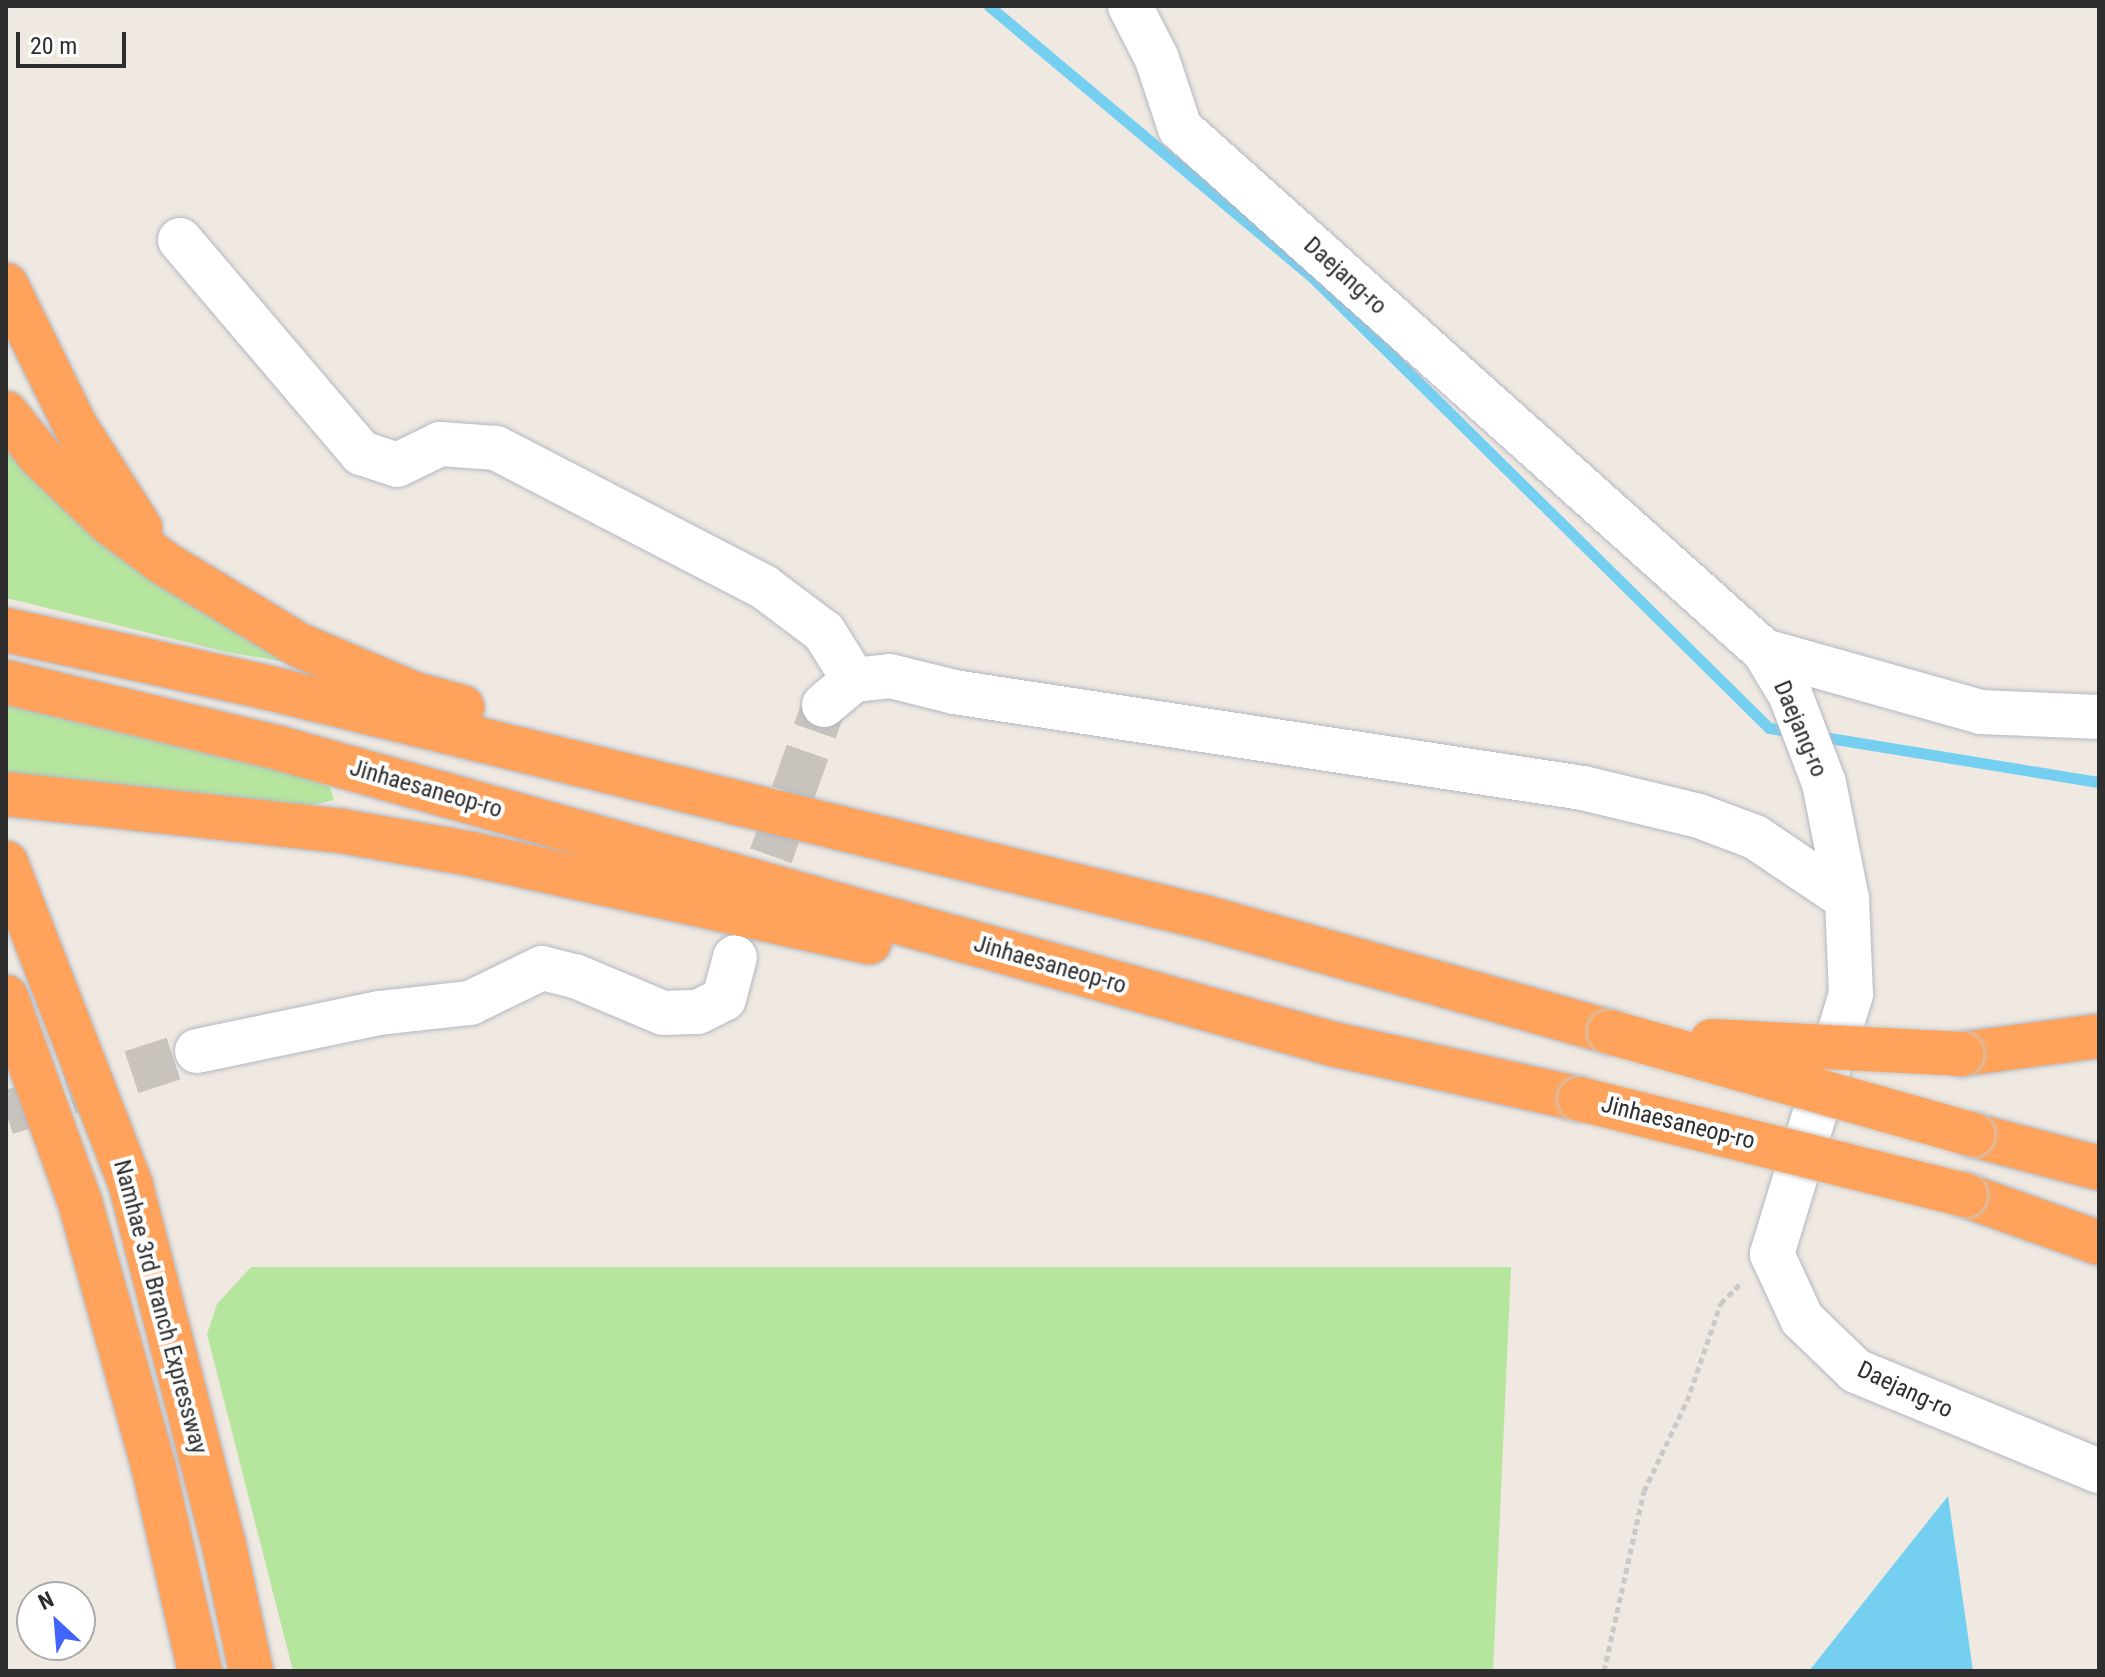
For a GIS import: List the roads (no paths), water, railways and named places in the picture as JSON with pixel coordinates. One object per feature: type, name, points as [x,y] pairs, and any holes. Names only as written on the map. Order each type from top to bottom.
[{"type":"highway","points":[[6,285],[76,427],[164,563]]},
{"type":"highway","points":[[6,358],[53,436],[164,563]]},
{"type":"highway","points":[[6,413],[39,455],[109,522],[164,563],[299,645],[414,694],[930,834],[1207,918],[2099,1168]]},
{"type":"highway","points":[[6,630],[261,686],[1207,918]]},
{"type":"highway","name":"Jinhaesaneop-ro","points":[[6,682],[282,749],[1333,1044],[1580,1099],[2099,1230]]},
{"type":"highway","points":[[6,794],[341,831],[471,854],[1333,1044]]},
{"type":"highway","name":"Namhae 3rd Branch Expressway","points":[[6,863],[131,1186],[224,1545],[251,1671]]},
{"type":"highway","name":"Namhae 3rd Branch Expressway","points":[[6,997],[80,1202],[154,1469],[200,1671]]},
{"type":"highway","points":[[1610,1032],[1779,1047],[1962,1054],[2099,1036]]},
{"type":"highway","points":[[1965,1195],[2099,1243]]},
{"type":"street","name":"Daejang-ro","points":[[1130,6],[1157,59],[1180,128],[1764,651],[1790,694],[1824,783],[1847,899],[1851,994],[1772,1254],[1802,1319],[1856,1371],[2099,1471]]},
{"type":"street","points":[[180,240],[361,453],[397,465],[440,444],[496,448],[764,587],[824,632],[839,692],[890,676],[954,692],[1583,788],[1699,816],[1755,837],[1847,899]]},
{"type":"street","points":[[1764,651],[1981,712],[2099,717]]},
{"type":"street","points":[[197,1051],[379,1013],[470,1003],[542,968],[575,976],[663,1013],[698,1012],[724,999],[735,957]]},
{"type":"water","points":[[1948,1496],[1973,1671],[1809,1671]]},
{"type":"waterway","points":[[989,6],[1310,275],[1769,728],[1793,732]]},
{"type":"waterway","points":[[1817,736],[2099,782]]},
{"type":"tunnel","points":[[749,918],[824,705]]},
{"type":"tunnel","points":[[6,1113],[197,1051]]}]
